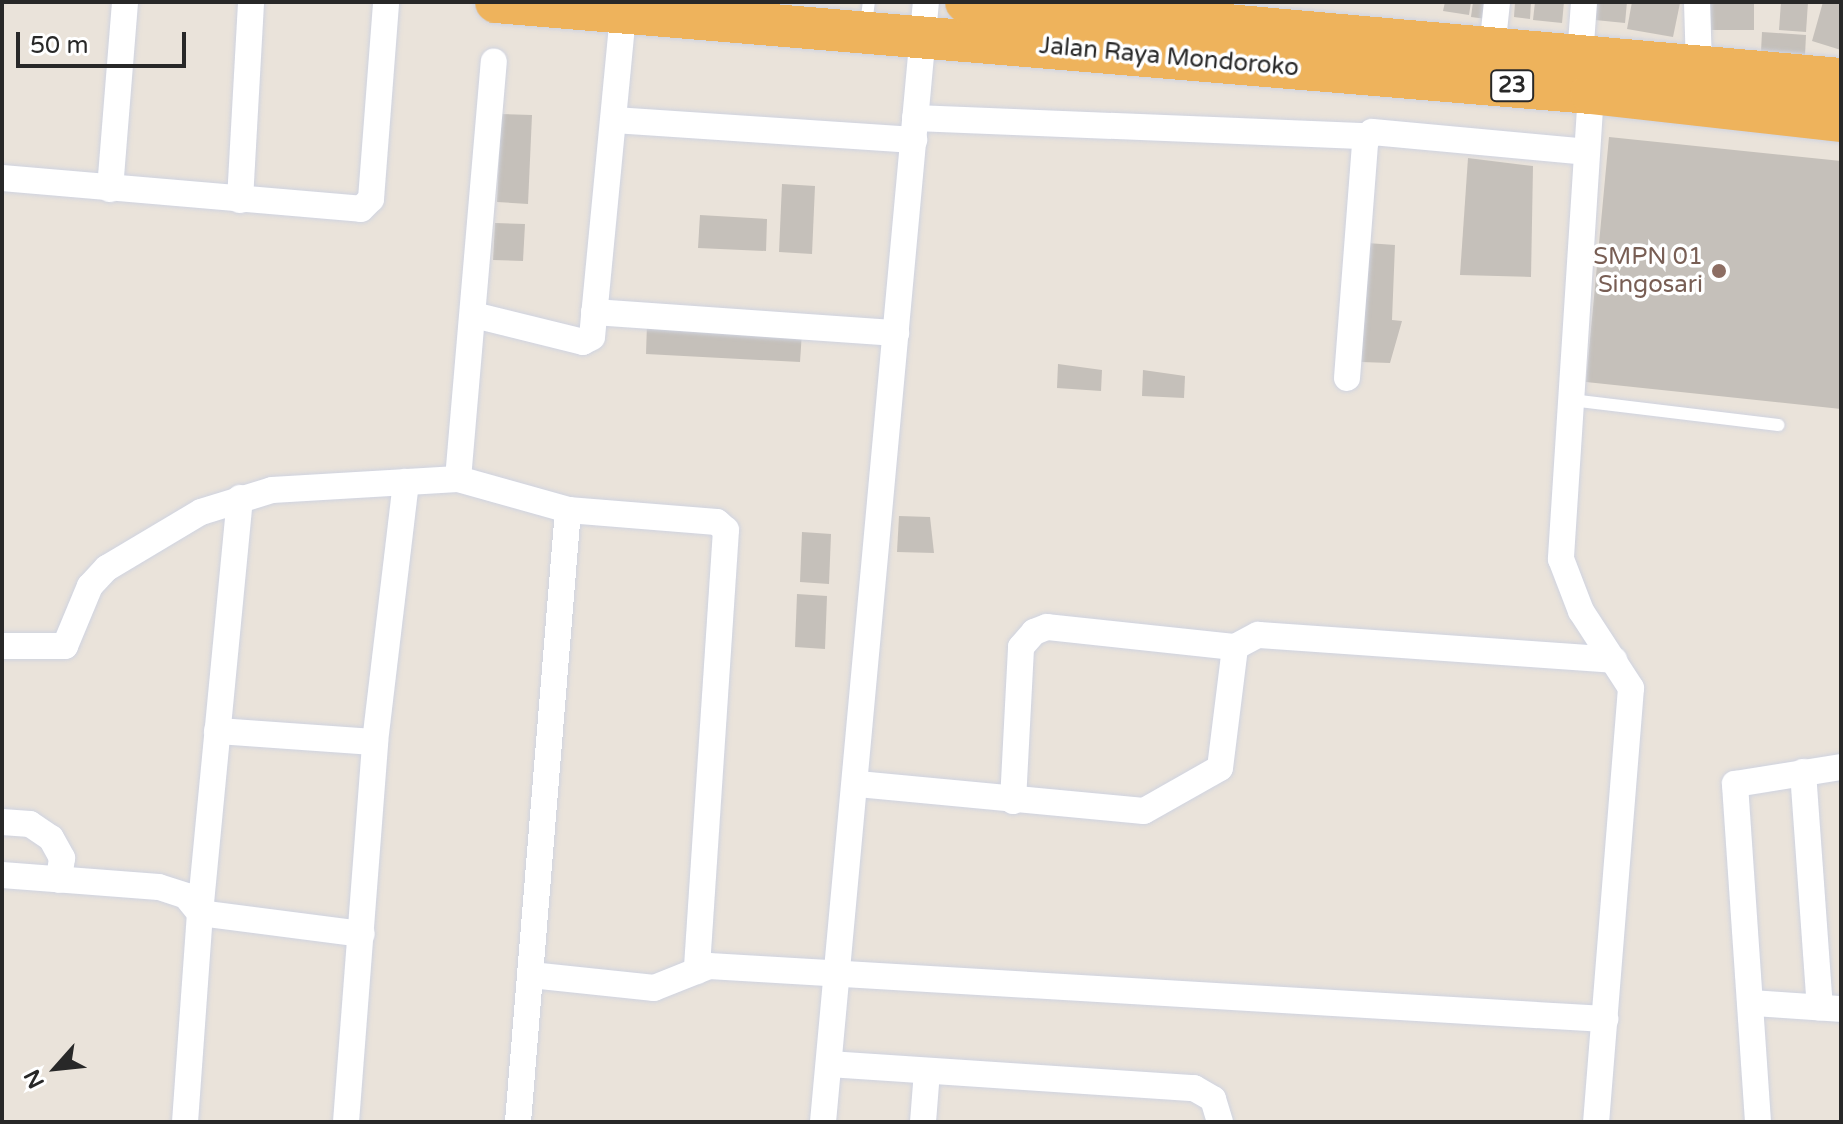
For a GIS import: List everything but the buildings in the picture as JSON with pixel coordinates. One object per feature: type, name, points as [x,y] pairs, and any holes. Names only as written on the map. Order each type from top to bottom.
[{"type":"highway","name":"Jalan Raya Mondoroko","points":[[496,2],[924,19],[1182,18],[1586,75],[1841,121]]},
{"type":"highway","name":"Jalan Raya Mondoroko","points":[[966,2],[1182,18],[1492,49],[1586,75],[1699,67],[1841,79]]},
{"type":"street","points":[[110,189],[125,2]]},
{"type":"street","points":[[240,200],[251,2]]},
{"type":"street","points":[[2,178],[361,209],[371,199],[386,2]]},
{"type":"street","points":[[1492,49],[1497,2]]},
{"type":"street","points":[[1584,2],[1586,152],[1560,503],[1561,559],[1581,611],[1631,688],[1596,1122]]},
{"type":"street","points":[[1697,2],[1699,67]]},
{"type":"street","points":[[476,328],[583,342],[592,337],[623,7]]},
{"type":"street","points":[[823,1122],[858,784],[880,480],[924,19]]},
{"type":"street","points":[[458,479],[476,328],[494,62]]},
{"type":"street","points":[[614,120],[915,129],[1367,136],[1377,130],[1586,152]]},
{"type":"street","points":[[1347,378],[1367,136]]},
{"type":"street","points":[[594,312],[896,333]]},
{"type":"street","points":[[2,646],[65,646],[90,586],[107,568],[201,512],[240,498],[458,479],[568,510],[717,522],[726,530],[697,971]]},
{"type":"street","points":[[346,1122],[375,742],[406,482]]},
{"type":"street","points":[[185,1122],[200,913],[240,498]]},
{"type":"street","points":[[518,1122],[568,510]]},
{"type":"street","points":[[1013,801],[1021,647],[1034,632],[1047,627],[1235,647],[1258,635],[1614,660]]},
{"type":"street","points":[[858,784],[1131,813],[1210,779],[1220,768],[1235,647]]},
{"type":"street","points":[[217,731],[375,742]]},
{"type":"street","points":[[1758,1122],[1753,1003],[1735,784],[1841,767]]},
{"type":"street","points":[[1753,1003],[1830,1008],[1803,772]]},
{"type":"street","points":[[2,822],[30,824],[51,838],[62,858],[59,880]]},
{"type":"street","points":[[2,875],[159,887],[186,896],[200,913],[362,934]]},
{"type":"street","points":[[531,975],[654,988],[697,971],[1605,1019]]},
{"type":"street","points":[[829,1064],[1194,1088],[1213,1099],[1220,1122]]},
{"type":"street","points":[[923,1122],[927,1071]]},
{"type":"lane","points":[[1567,400],[1778,425]]},
{"type":"place","name":"SMPN 01 Singosari","points":[[1719,271]]}]
